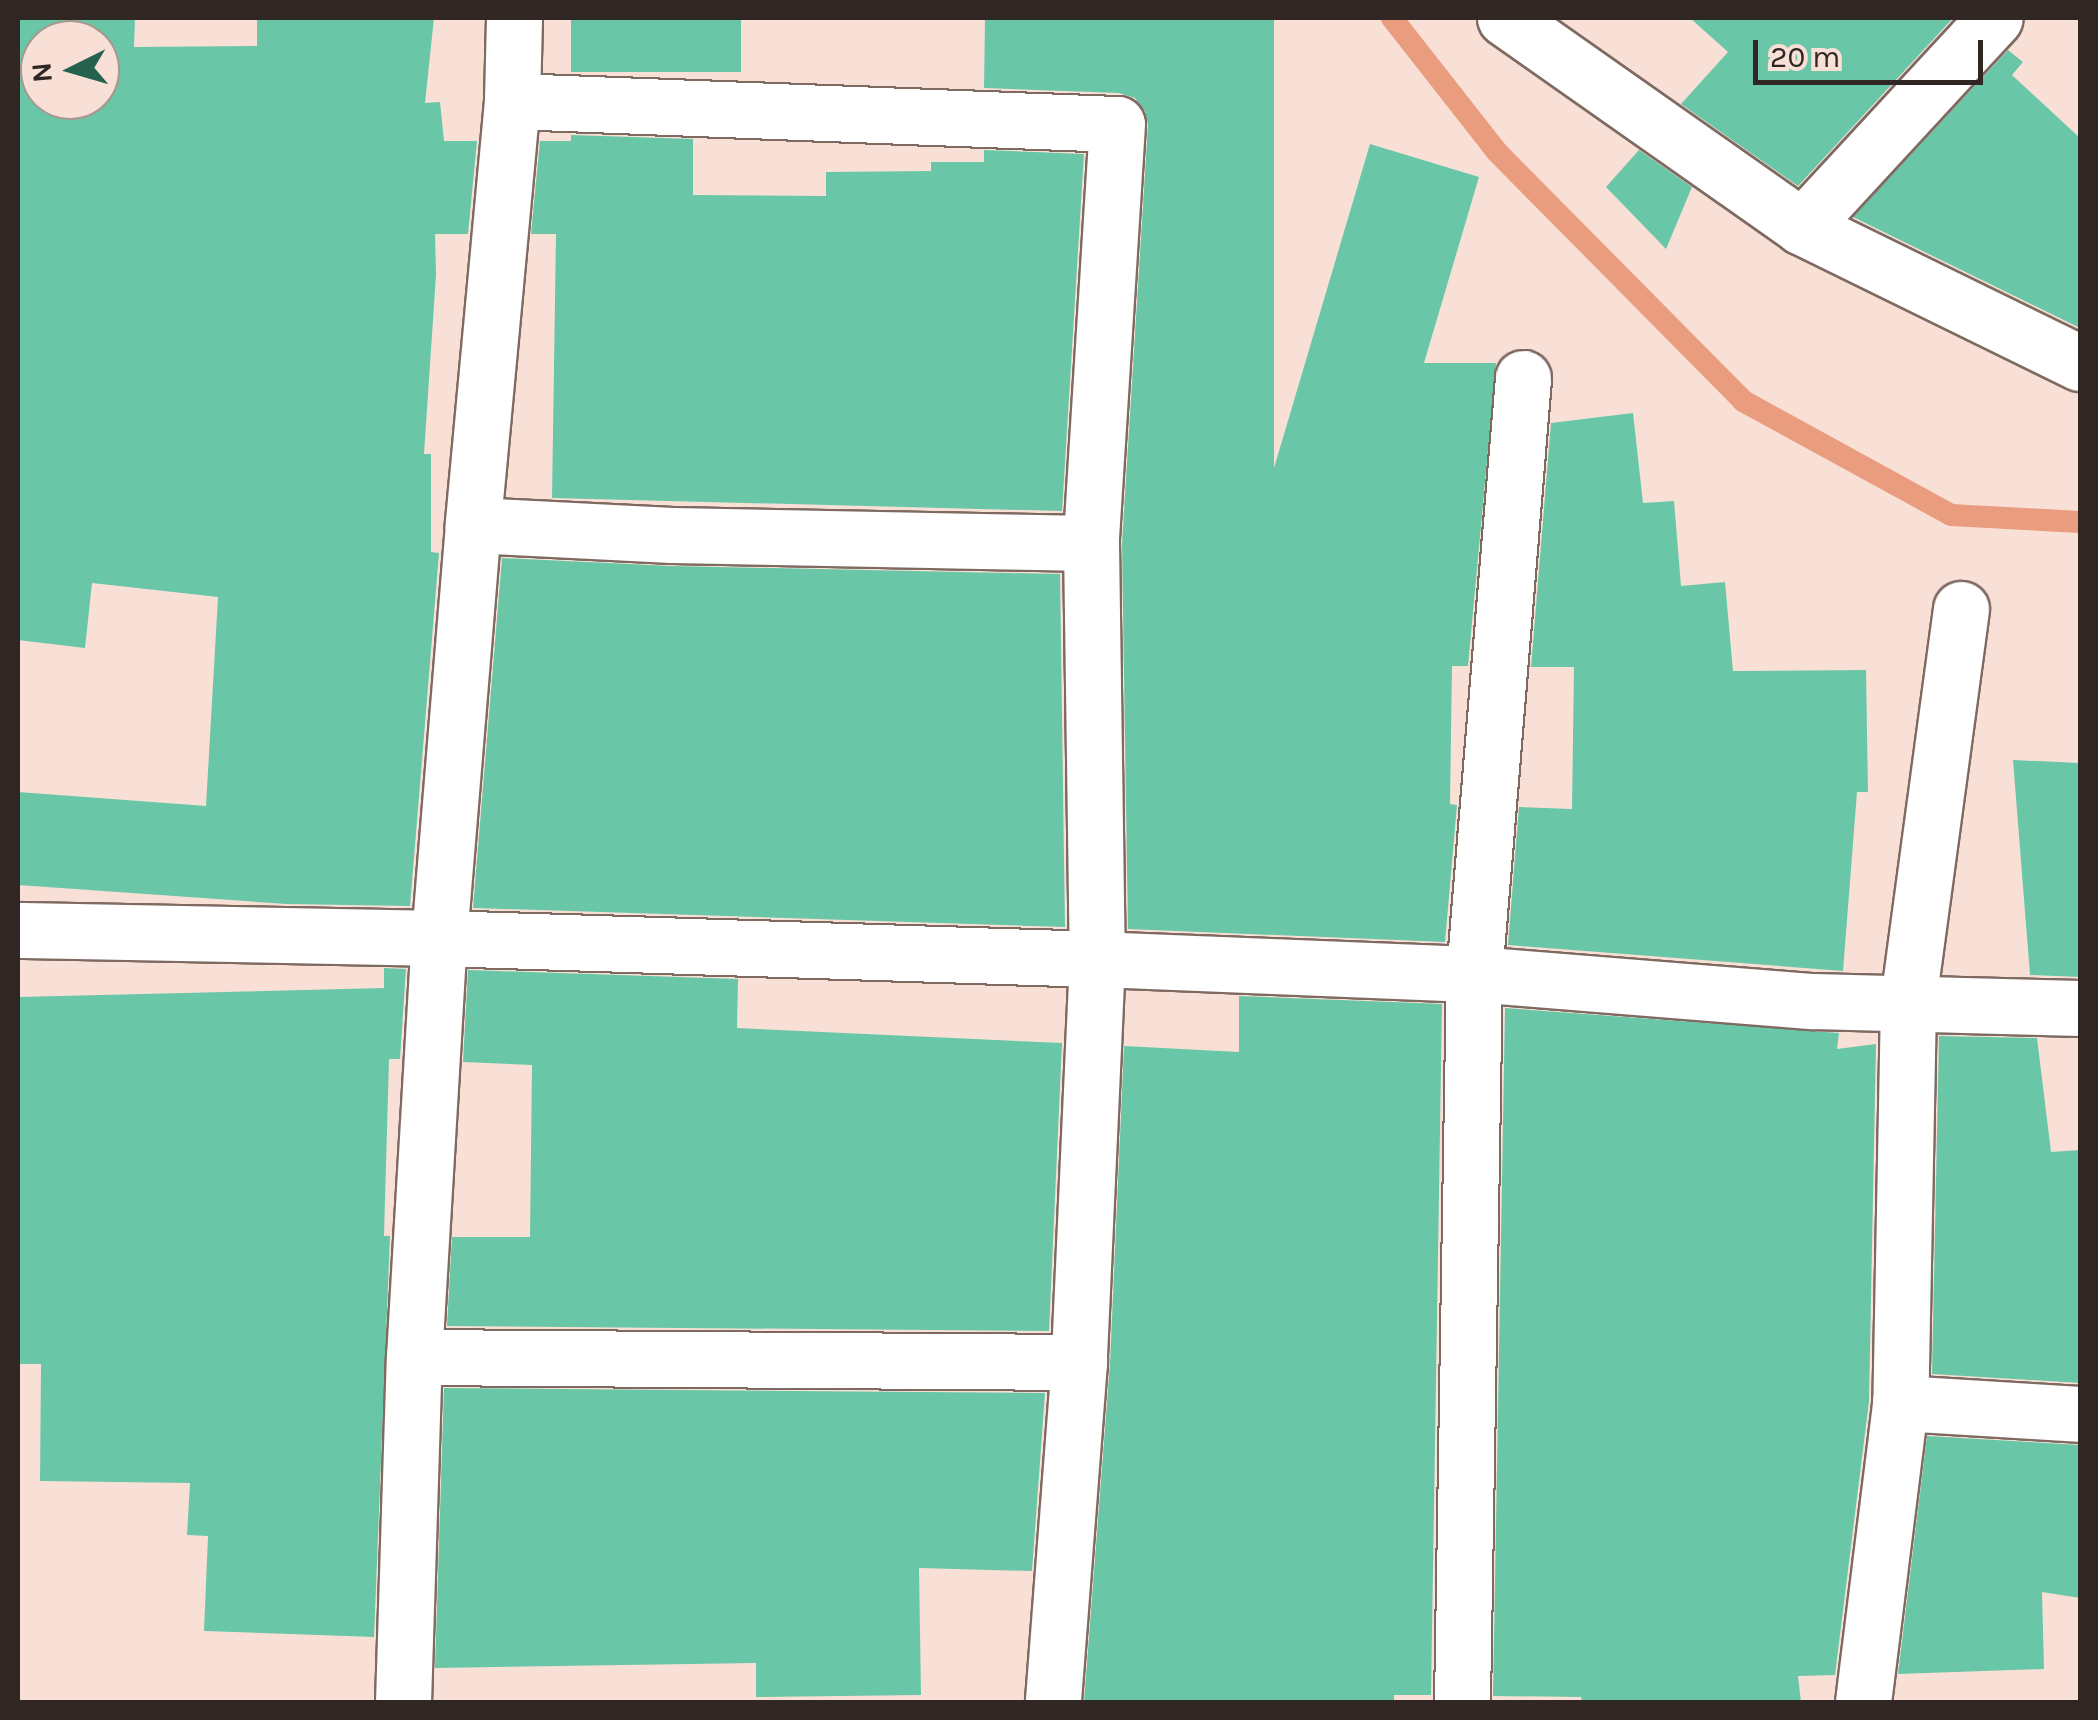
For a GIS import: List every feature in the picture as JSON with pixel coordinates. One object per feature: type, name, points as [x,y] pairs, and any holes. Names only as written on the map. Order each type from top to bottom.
[{"type":"street","points":[[403,1702],[414,1357],[439,938],[512,101],[514,18]]},
{"type":"street","points":[[1505,18],[1802,226],[2080,362]]},
{"type":"street","points":[[1802,226],[1995,18]]},
{"type":"street","points":[[512,101],[1118,124],[1092,544],[1097,959],[1079,1362],[1053,1702]]},
{"type":"street","points":[[1462,1702],[1474,974],[1523,378]]},
{"type":"street","points":[[473,525],[672,535],[1092,544]]},
{"type":"street","points":[[1863,1702],[1900,1403],[1908,1003],[1960,610]]},
{"type":"street","points":[[18,930],[439,938],[1097,959],[1474,974],[1813,1001],[2080,1008]]},
{"type":"street","points":[[414,1357],[1079,1362]]},
{"type":"street","points":[[1900,1403],[2080,1414]]},
{"type":"building","points":[[18,18],[135,18],[134,47],[257,46],[257,18],[434,18],[425,103],[440,102],[444,141],[477,141],[468,234],[435,234],[436,275],[424,454],[431,454],[431,552],[439,553],[410,906],[286,904],[18,885],[18,792],[206,806],[218,597],[92,583],[85,648],[18,640]]},
{"type":"building","points":[[571,18],[741,18],[741,72],[571,72]]},
{"type":"building","points":[[985,18],[1274,18],[1274,468],[1370,144],[1479,177],[1424,363],[1496,363],[1468,666],[1452,666],[1450,804],[1457,805],[1445,942],[1128,929],[1122,544],[1148,125],[1145,111],[1135,98],[1119,93],[984,88]]},
{"type":"building","points":[[1690,18],[1953,18],[1798,186],[1681,104],[1728,52]]},
{"type":"building","points":[[2008,50],[2023,62],[2012,75],[2080,138],[2080,328],[1853,217]]},
{"type":"building","points":[[571,135],[693,139],[693,195],[826,196],[826,172],[931,171],[931,162],[984,162],[984,150],[1084,154],[1062,511],[552,498],[556,234],[531,234],[540,141],[571,141]]},
{"type":"building","points":[[1639,150],[1692,187],[1666,249],[1606,187]]},
{"type":"building","points":[[1633,413],[1643,503],[1674,501],[1681,586],[1725,582],[1733,671],[1866,670],[1868,792],[1857,792],[1843,971],[1508,945],[1519,807],[1572,809],[1574,667],[1531,667],[1551,423]]},
{"type":"building","points":[[502,558],[671,566],[1060,574],[1065,927],[473,908]]},
{"type":"building","points":[[2013,760],[2080,763],[2080,977],[2030,975]]},
{"type":"building","points":[[384,968],[406,969],[400,1059],[389,1059],[384,1236],[390,1236],[374,1637],[204,1631],[208,1536],[187,1535],[190,1483],[40,1481],[41,1364],[18,1364],[18,997],[384,988]]},
{"type":"building","points":[[468,970],[738,979],[737,1028],[1062,1043],[1049,1331],[447,1326],[452,1237],[530,1237],[532,1065],[463,1062]]},
{"type":"building","points":[[1239,996],[1442,1004],[1431,1695],[1394,1695],[1394,1702],[1084,1702],[1110,1364],[1124,1046],[1239,1052]]},
{"type":"building","points":[[1505,1008],[1839,1033],[1837,1049],[1876,1044],[1869,1401],[1835,1675],[1798,1676],[1801,1702],[1582,1702],[1581,1697],[1493,1696]]},
{"type":"building","points":[[1939,1036],[2037,1038],[2051,1152],[2080,1150],[2080,1383],[1932,1374]]},
{"type":"building","points":[[444,1388],[1045,1393],[1032,1571],[919,1568],[921,1695],[756,1697],[756,1663],[435,1668]]},
{"type":"building","points":[[1927,1436],[2080,1445],[2080,1598],[2042,1592],[2044,1669],[1898,1674]]},
{"type":"waterway","points":[[1392,18],[1497,152],[1743,401],[1951,515],[2080,522]]}]
